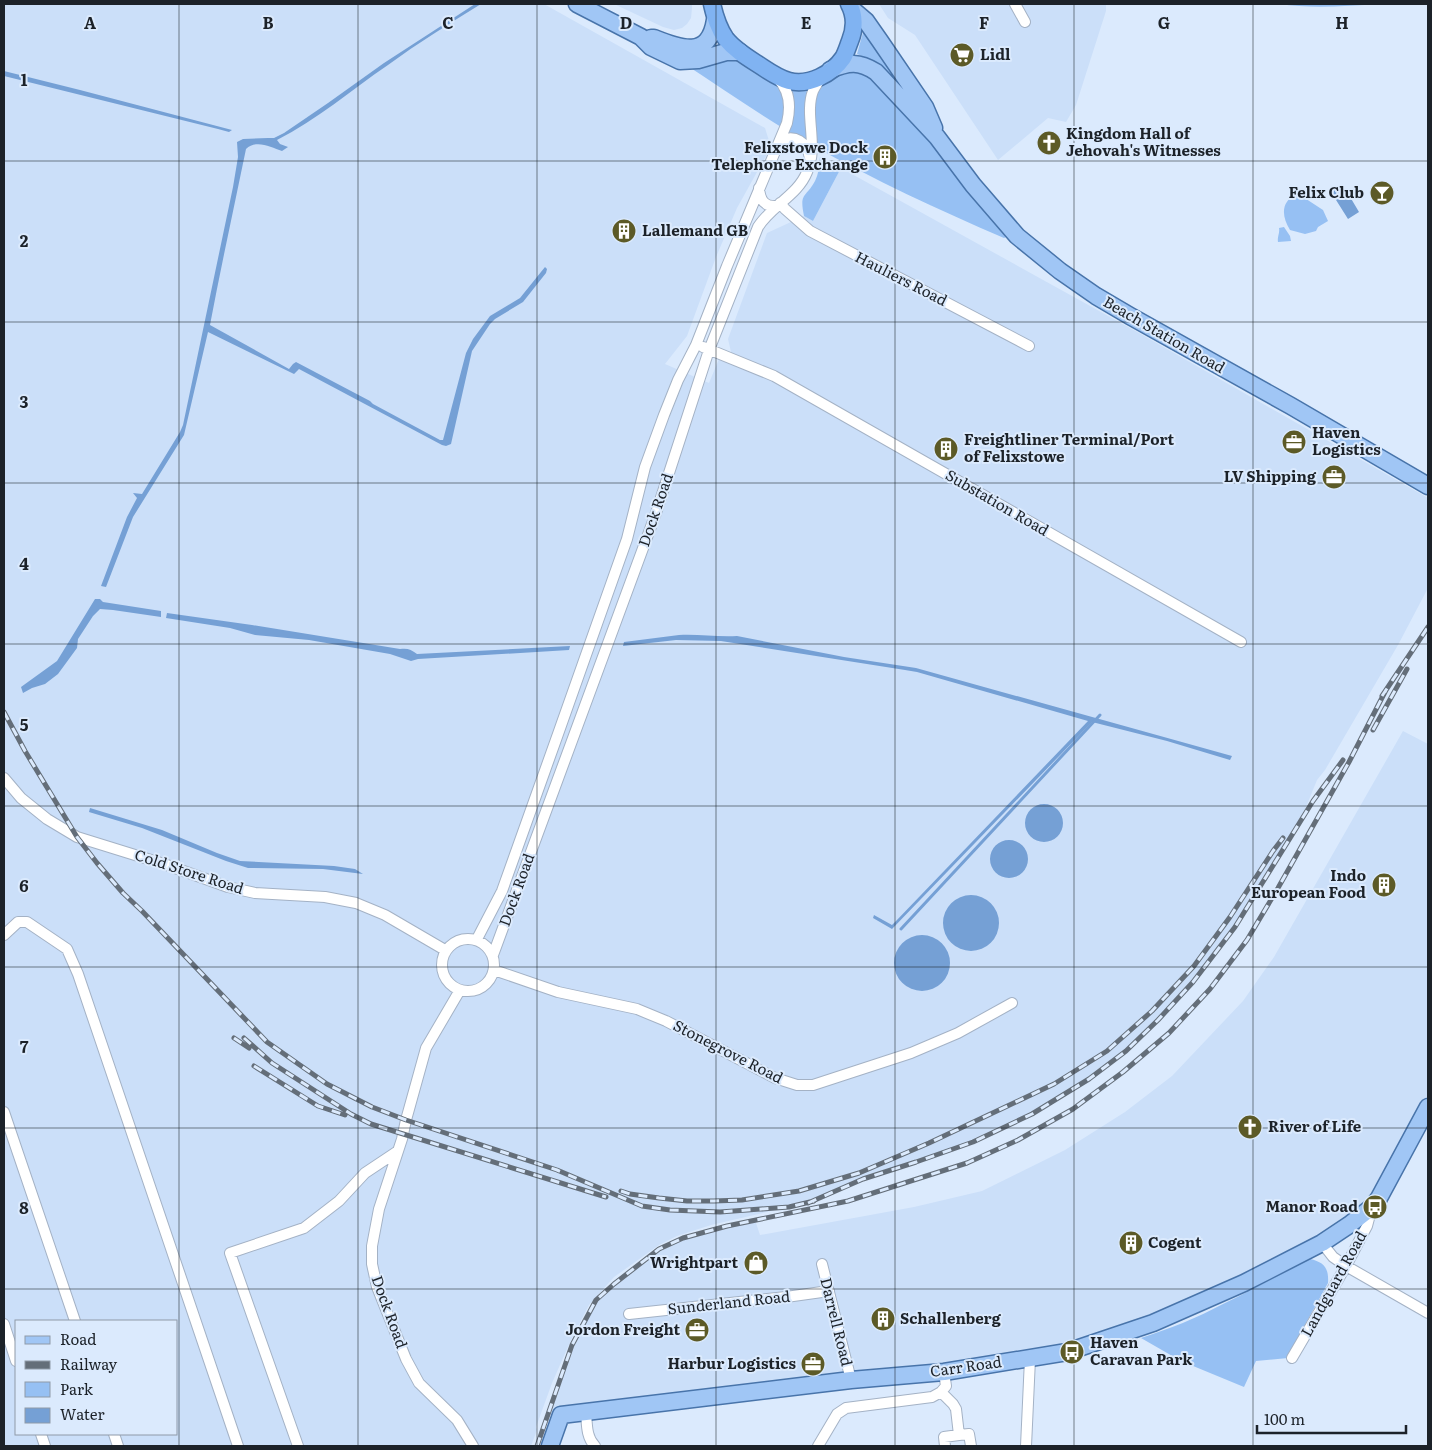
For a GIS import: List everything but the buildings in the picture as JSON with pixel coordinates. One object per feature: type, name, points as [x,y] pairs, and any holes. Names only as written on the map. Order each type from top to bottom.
[{"type":"highway","points":[[714,12],[726,39],[740,52],[774,75],[798,82],[826,74],[843,59],[851,40],[854,24],[850,7]]},
{"type":"main road","points":[[577,4],[641,37],[651,47],[680,61],[698,60],[726,52],[740,52]]},
{"type":"main road","name":"Beach Station Road","points":[[850,7],[866,21],[925,108],[938,137]]},
{"type":"main road","points":[[641,37],[654,38],[677,47],[690,49],[702,44],[712,33],[714,12]]},
{"type":"main road","name":"Beach Station Road","points":[[826,74],[842,65],[849,64],[864,65],[876,72],[938,137],[973,185],[1017,236],[1060,271],[1096,296],[1428,486]]},
{"type":"main road","name":"Carr Road","points":[[550,1446],[561,1415],[851,1380],[944,1372],[1030,1359],[1067,1352],[1153,1323],[1244,1283],[1322,1243],[1349,1225],[1372,1207],[1387,1185],[1427,1111]]},
{"type":"street","points":[[1015,4],[1025,22]]},
{"type":"street","name":"Dock Road","points":[[493,955],[656,513],[709,350],[758,227],[764,218],[801,182],[808,172],[812,140],[810,104],[813,90],[826,74]]},
{"type":"street","name":"Dock Road","points":[[477,939],[502,890],[628,539],[645,467],[664,415],[678,380],[696,344],[787,123],[790,112],[788,94],[783,84],[774,75]]},
{"type":"street","points":[[780,141],[790,138],[799,141],[808,149],[811,159]]},
{"type":"street","name":"Hauliers Road","points":[[759,188],[762,201],[767,205],[779,205],[810,232],[1029,346]]},
{"type":"street","name":"Substation Road","points":[[696,344],[774,376],[1241,642]]},
{"type":"street","name":"Cold Store Road","points":[[4,778],[21,798],[47,819],[77,837],[164,864],[228,887],[255,893],[324,897],[356,903],[385,915],[445,950]]},
{"type":"street","points":[[4,935],[18,922],[27,922],[67,949],[78,974],[238,1446]]},
{"type":"street","points":[[460,939],[477,939],[485,944],[493,955],[495,964],[491,979],[474,991],[460,990],[452,986],[445,979],[441,966],[445,950],[460,939]]},
{"type":"street","name":"Stonegrove Road","points":[[494,970],[558,992],[636,1009],[666,1020],[775,1078],[797,1085],[813,1086],[911,1053],[958,1033],[1012,1003]]},
{"type":"street","name":"Dock Road","points":[[460,990],[426,1048],[398,1151],[379,1209],[372,1246],[372,1264],[378,1287],[406,1359],[419,1384],[457,1420],[473,1446]]},
{"type":"street","points":[[4,1112],[75,1320]]},
{"type":"street","points":[[298,1446],[230,1253],[304,1228],[339,1201],[365,1173],[398,1151]]},
{"type":"street","name":"Landguard Road","points":[[1292,1358],[1346,1266],[1367,1226],[1372,1207]]},
{"type":"street","points":[[1322,1243],[1334,1257],[1346,1266],[1428,1313]]},
{"type":"street","name":"Darrell Road","points":[[822,1264],[851,1380]]},
{"type":"street","name":"Sunderland Road","points":[[629,1314],[829,1291]]},
{"type":"street","points":[[4,1324],[15,1357]]},
{"type":"street","points":[[1026,1446],[1030,1359]]},
{"type":"street","points":[[818,1446],[837,1414],[846,1408],[932,1397],[941,1392],[946,1386],[944,1372]]},
{"type":"street","points":[[941,1392],[956,1408],[959,1435]]},
{"type":"street","points":[[586,1412],[587,1431],[591,1442],[595,1446]]},
{"type":"street","points":[[945,1446],[944,1437],[970,1434],[971,1446]]},
{"type":"shaded area","points":[[4,4],[544,4],[765,128],[771,147],[737,208],[716,257],[687,336],[665,364],[709,383],[719,359],[738,364],[731,352],[728,339],[767,233],[804,216],[813,221],[841,168],[1139,333],[1428,498],[1428,588],[1398,645],[1325,770],[1317,780],[1304,812],[1282,852],[1235,927],[1193,982],[1158,1020],[1126,1051],[1089,1079],[1032,1114],[973,1142],[863,1179],[814,1201],[711,1225],[677,1236],[659,1245],[614,1277],[589,1305],[552,1383],[531,1446],[4,1446]]},
{"type":"shaded area","points":[[614,4],[692,4],[691,18],[682,28],[674,30],[663,27]]},
{"type":"shaded area","points":[[879,4],[1106,4],[1106,11],[1076,105],[1066,122],[1048,118],[998,160],[915,35],[888,18]]},
{"type":"shaded area","points":[[1403,731],[1428,744],[1428,1095],[1368,1202],[1346,1219],[1293,1249],[1259,1267],[1153,1316],[1091,1337],[1034,1352],[944,1372],[548,1415],[572,1345],[596,1300],[632,1269],[670,1243],[755,1220],[760,1235],[914,1207],[982,1191],[1065,1150],[1125,1112],[1172,1076],[1243,1001],[1274,957]]},
{"type":"green space","points":[[1279,4],[1379,4],[1316,7]]},
{"type":"green space","points":[[864,29],[912,100],[875,62],[857,54]]},
{"type":"green space","points":[[726,52],[790,81],[864,65],[1014,233],[1004,238],[859,170],[778,125],[680,61]]},
{"type":"green space","points":[[820,157],[841,168],[813,221],[804,216],[802,203],[804,196],[816,178]]},
{"type":"green space","points":[[1297,193],[1323,210],[1328,221],[1318,227],[1316,231],[1305,234],[1290,230],[1287,224],[1284,214],[1285,205]]},
{"type":"green space","points":[[1284,227],[1291,241],[1278,242],[1279,228]]},
{"type":"green space","points":[[1310,1259],[1325,1266],[1328,1273],[1328,1283],[1288,1358],[1256,1361],[1244,1387],[1181,1361],[1141,1338],[1203,1314]]},
{"type":"water","points":[[475,4],[481,4],[411,49],[306,123],[277,140],[280,144],[288,147],[282,151],[259,144],[246,149],[210,325],[289,369],[296,362],[443,440],[466,353],[473,339],[490,316],[520,298],[545,267],[547,269],[546,273],[523,302],[495,319],[472,351],[451,444],[442,445],[299,369],[294,374],[208,332],[184,435],[133,517],[106,587],[101,586],[127,517],[137,498],[133,493],[142,494],[183,425],[233,187],[238,157],[237,142],[243,139],[274,138],[284,133],[384,63]]},
{"type":"water","points":[[4,71],[232,130],[229,132],[4,76]]},
{"type":"water","points":[[1343,185],[1359,212],[1348,219],[1331,192]]},
{"type":"water","points":[[95,599],[100,599],[103,602],[161,611],[161,617],[100,609],[93,616],[78,639],[77,648],[58,674],[45,684],[23,693],[21,687],[57,661]]},
{"type":"water","points":[[167,613],[407,649],[417,654],[570,646],[569,650],[418,659],[411,661],[390,654],[309,640],[255,635],[230,628],[166,618]]},
{"type":"water","points":[[679,635],[737,636],[844,657],[916,668],[1232,756],[1230,760],[1167,741],[1092,722],[892,929],[873,918],[874,915],[892,925],[1088,721],[905,670],[721,641],[676,640],[623,646],[624,642]]},
{"type":"water","points":[[1044,804],[1057,810],[1063,823],[1057,836],[1044,842],[1031,836],[1025,823],[1031,810]]},
{"type":"water","points":[[90,808],[162,830],[240,861],[334,866],[355,869],[363,874],[323,869],[248,868],[142,828],[89,812]]},
{"type":"water","points":[[1009,840],[1022,846],[1028,859],[1022,872],[1009,878],[996,872],[990,859],[996,846]]},
{"type":"water","points":[[971,895],[982,897],[991,903],[997,912],[999,923],[997,934],[991,943],[982,949],[971,951],[960,949],[951,943],[945,934],[943,923],[945,912],[951,903],[960,897]]},
{"type":"water","points":[[917,935],[927,935],[942,943],[948,952],[950,963],[948,974],[942,983],[927,991],[917,991],[906,986],[899,979],[894,968],[894,958],[899,947],[906,940]]},
{"type":"waterway","points":[[901,929],[1100,715]]},
{"type":"railway","points":[[1382,696],[1428,627]]},
{"type":"railway","points":[[1373,730],[1407,669]]},
{"type":"railway","points":[[537,1446],[572,1345],[596,1300],[659,1249],[683,1238],[727,1226],[848,1201],[967,1163],[1018,1140],[1073,1109],[1123,1072],[1169,1033],[1210,989],[1247,940],[1349,762],[1386,690]]},
{"type":"railway","points":[[4,712],[25,751],[77,837],[123,893],[267,1042],[327,1084],[372,1107],[557,1170],[642,1206],[670,1210],[720,1212],[789,1207],[814,1201]]},
{"type":"railway","points":[[808,1203],[863,1179],[973,1142],[1032,1114],[1089,1079],[1126,1051],[1193,982],[1235,927],[1313,801],[1343,760]]},
{"type":"railway","points":[[621,1191],[630,1194],[687,1201],[742,1200],[799,1191],[859,1173],[929,1143],[1054,1084],[1107,1051],[1152,1011],[1194,966],[1230,917],[1283,838]]},
{"type":"railway","points":[[234,1038],[249,1048]]},
{"type":"railway","points":[[244,1038],[272,1063],[351,1114],[371,1124],[606,1197]]},
{"type":"railway","points":[[254,1066],[318,1106],[345,1115]]},
{"type":"place","name":"Lidl","points":[[962,55]]},
{"type":"place","name":"Kingdom Hall of Jehovah's Witnesses","points":[[1049,143]]},
{"type":"place","name":"Felixstowe Dock Telephone Exchange","points":[[885,157]]},
{"type":"place","name":"Felix Club","points":[[1382,193]]},
{"type":"place","name":"Lallemand GB","points":[[624,231]]},
{"type":"place","name":"Haven Logistics","points":[[1294,442]]},
{"type":"place","name":"Freightliner Terminal/Port of Felixstowe","points":[[946,449]]},
{"type":"place","name":"LV Shipping","points":[[1334,477]]},
{"type":"place","name":"Indo European Food","points":[[1384,885]]},
{"type":"place","name":"River of Life","points":[[1250,1127]]},
{"type":"place","name":"Manor Road","points":[[1375,1207]]},
{"type":"place","name":"Cogent","points":[[1131,1243]]},
{"type":"place","name":"Wrightpart","points":[[756,1263]]},
{"type":"place","name":"Schallenberg","points":[[883,1319]]},
{"type":"place","name":"Jordon Freight","points":[[697,1330]]},
{"type":"place","name":"Haven Caravan Park","points":[[1072,1352]]},
{"type":"place","name":"Harbur Logistics","points":[[813,1364]]}]
